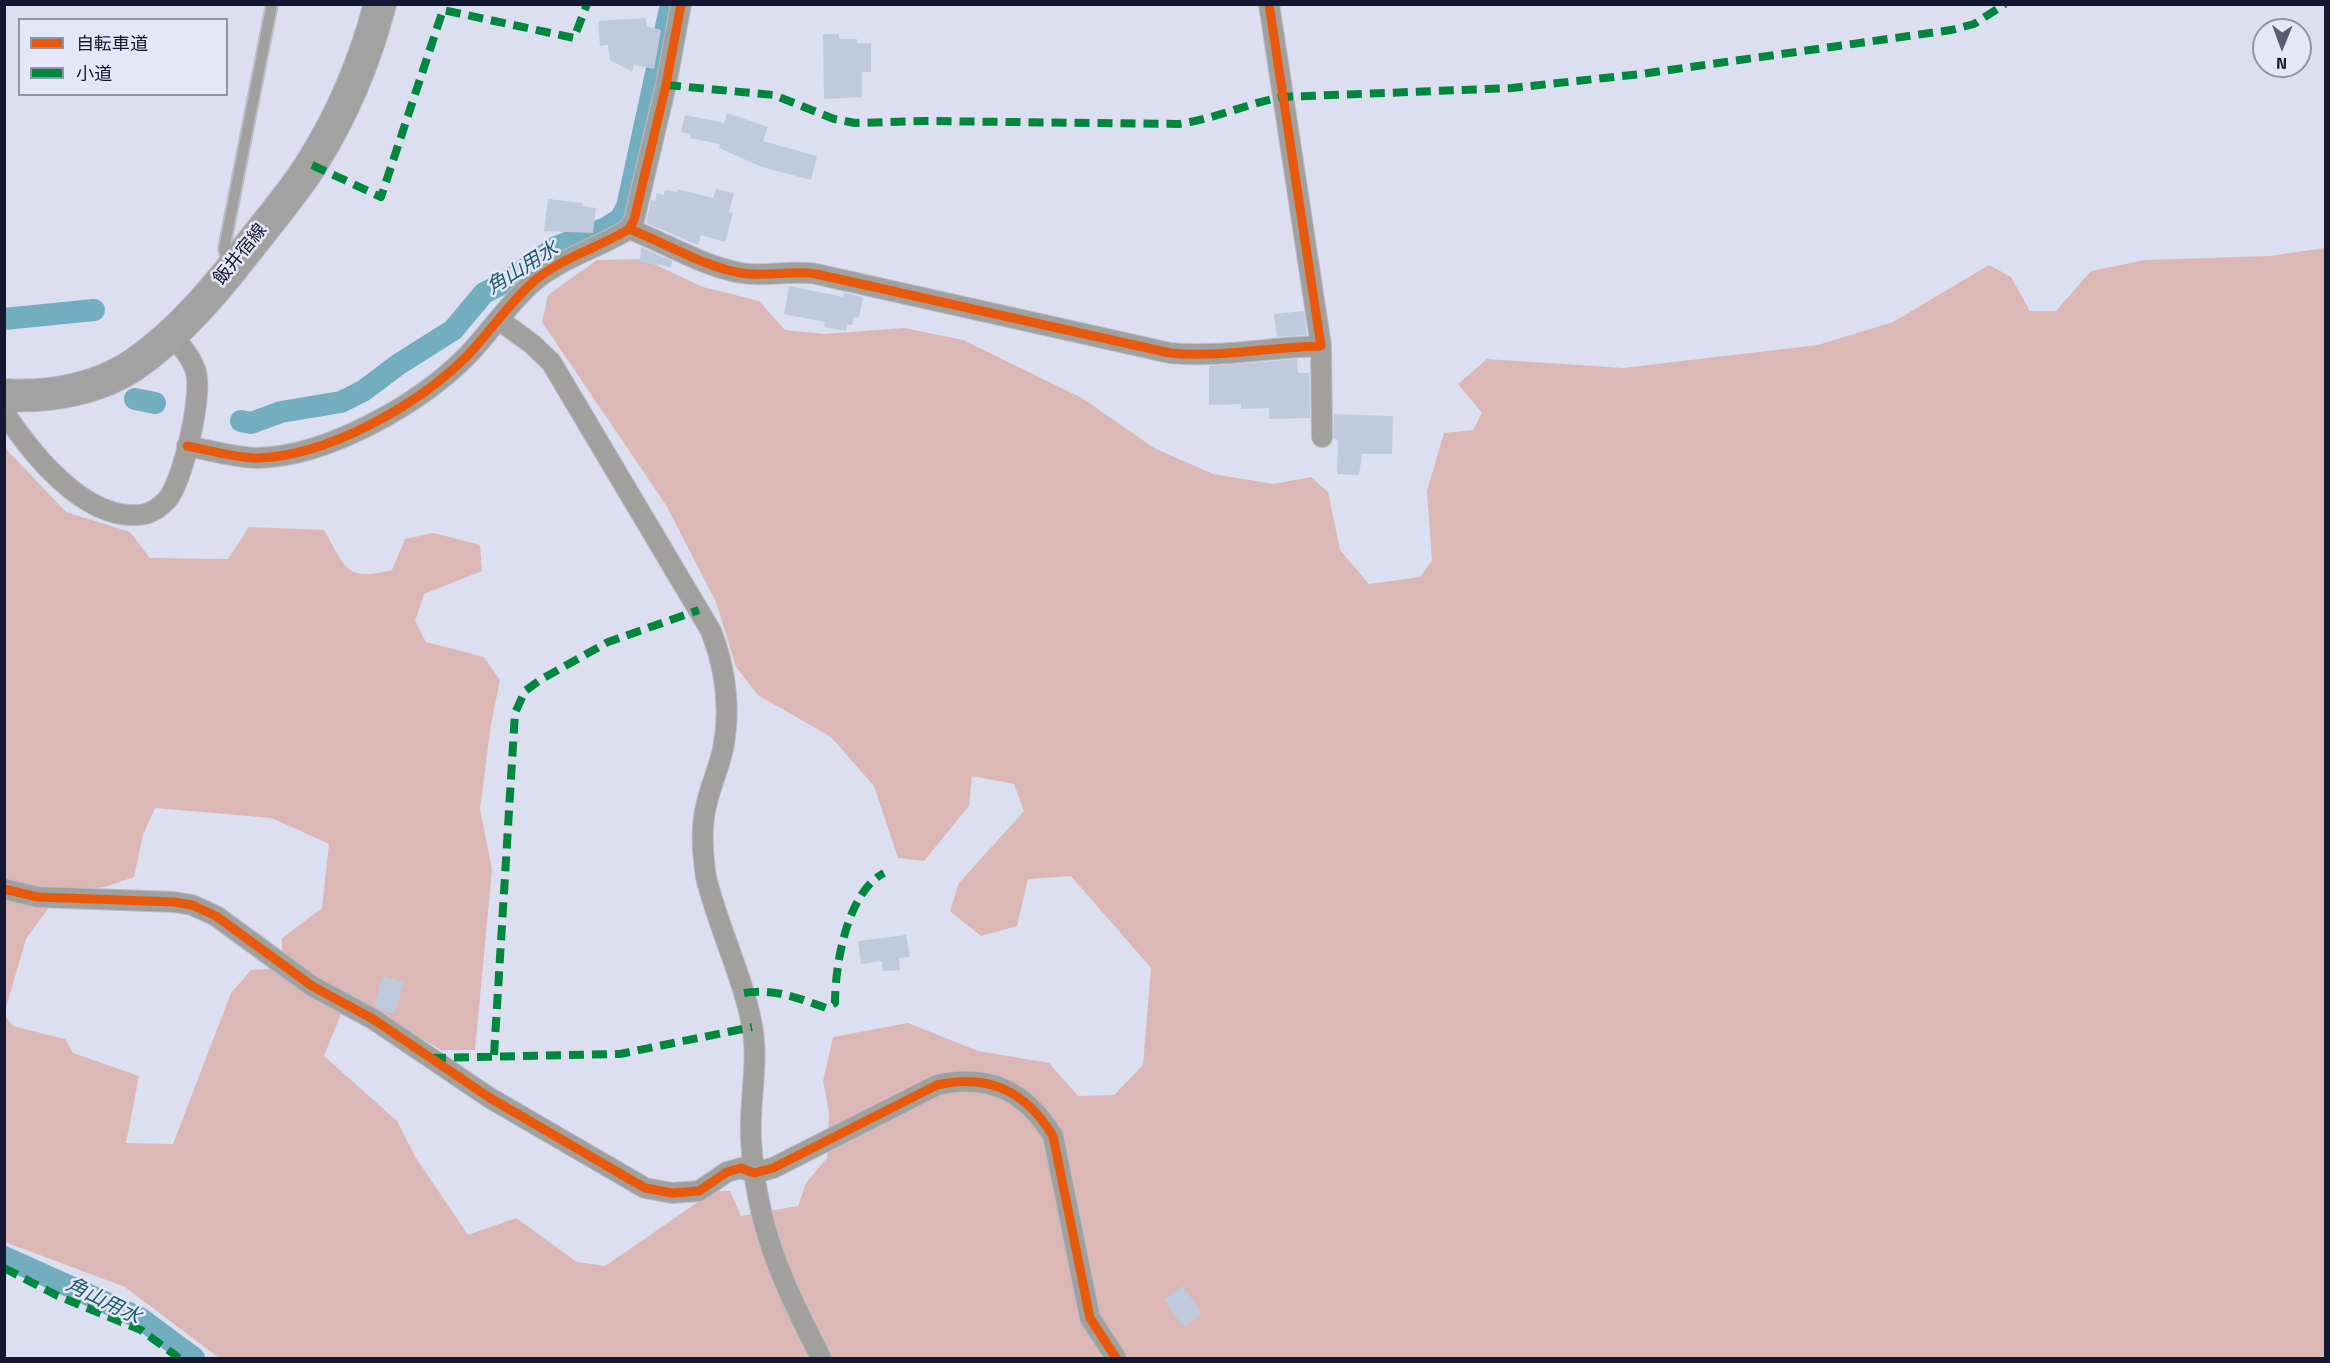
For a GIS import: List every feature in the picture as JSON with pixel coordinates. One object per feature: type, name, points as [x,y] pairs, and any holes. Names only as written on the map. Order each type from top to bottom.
[{"type":"main road","name":"飯井宿線","points":[[6,401],[82,388],[134,365],[172,336],[230,271],[312,165],[355,84],[380,4]]},
{"type":"street","points":[[187,446],[264,457],[282,456],[357,433],[434,383],[465,357],[533,282],[548,271],[629,229],[637,210],[666,85],[681,4]]},
{"type":"street","points":[[1269,4],[1322,346],[1322,437]]},
{"type":"street","points":[[629,229],[695,259],[741,273],[760,275],[796,271],[816,274],[1170,353],[1202,356],[1265,348],[1322,346]]},
{"type":"street","points":[[499,320],[532,344],[551,362],[711,631],[722,661],[727,690],[727,717],[723,750],[704,816],[703,851],[713,907],[744,993],[752,1027],[754,1077],[751,1137],[756,1194],[768,1243],[790,1297],[822,1359]]},
{"type":"street","points":[[6,401],[20,437],[60,480],[93,506],[123,516],[147,515],[167,500],[179,477],[196,397],[196,370],[185,350],[172,336]]},
{"type":"street","points":[[4,889],[38,897],[174,902],[192,905],[216,916],[312,986],[373,1019],[490,1098],[645,1188],[672,1193],[699,1191],[727,1172],[741,1168],[754,1173],[773,1168],[937,1085],[958,1080],[981,1082],[1003,1088],[1032,1108],[1053,1136],[1090,1318],[1116,1359]]},
{"type":"lane","points":[[230,271],[224,249],[272,4]]},
{"type":"shaded area","points":[[2325,248],[2325,1358],[219,1358],[125,1287],[5,1242],[5,1016],[13,1026],[65,1039],[73,1053],[139,1076],[126,1143],[173,1144],[231,993],[251,970],[268,969],[282,955],[282,938],[322,908],[329,844],[272,818],[155,808],[143,835],[134,877],[105,887],[60,892],[26,939],[5,1011],[5,448],[66,512],[130,532],[150,558],[228,559],[249,527],[324,530],[343,563],[356,573],[365,574],[392,570],[405,539],[434,533],[480,545],[482,571],[424,594],[415,621],[426,642],[484,657],[500,680],[491,724],[480,809],[492,869],[475,1050],[441,1050],[366,1006],[341,1014],[324,1056],[397,1121],[416,1158],[468,1235],[516,1218],[577,1262],[605,1266],[714,1191],[730,1191],[741,1216],[798,1206],[806,1183],[827,1158],[829,1113],[823,1081],[833,1037],[908,1023],[978,1051],[1049,1063],[1078,1096],[1114,1095],[1143,1065],[1151,968],[1071,876],[1028,879],[1017,926],[981,936],[950,911],[959,883],[1024,811],[1014,784],[972,776],[969,806],[924,861],[898,858],[874,786],[831,737],[758,695],[736,667],[716,602],[666,505],[542,322],[548,295],[597,260],[643,259],[703,287],[759,301],[785,330],[824,334],[904,328],[963,340],[1082,398],[1154,448],[1213,474],[1274,484],[1311,477],[1328,492],[1340,550],[1369,584],[1420,577],[1432,561],[1427,491],[1444,433],[1473,430],[1482,413],[1458,384],[1487,359],[1623,368],[1818,345],[1893,322],[1989,265],[2011,277],[2030,311],[2056,311],[2091,271],[2145,260],[2269,256]]},
{"type":"building","points":[[646,18],[647,26],[661,30],[654,69],[634,65],[632,72],[610,60],[608,45],[600,46],[598,21]]},
{"type":"building","points":[[823,34],[839,34],[839,39],[857,39],[857,43],[871,43],[871,72],[862,72],[862,97],[824,99]]},
{"type":"building","points":[[727,113],[768,127],[763,141],[817,156],[811,180],[762,167],[719,148],[720,144],[690,138],[690,134],[681,132],[685,115],[724,123]]},
{"type":"building","points":[[677,189],[713,198],[716,189],[734,193],[729,212],[733,213],[725,242],[701,235],[698,245],[646,223],[651,200],[655,201],[657,193],[664,195],[665,190],[677,192]]},
{"type":"building","points":[[548,199],[582,203],[582,206],[596,208],[593,233],[544,231]]},
{"type":"building","points":[[641,247],[672,261],[671,267],[640,262]]},
{"type":"building","points":[[789,286],[843,297],[844,293],[863,297],[859,318],[854,317],[852,325],[847,324],[846,331],[824,327],[825,322],[784,314]]},
{"type":"building","points":[[1304,311],[1307,335],[1277,337],[1274,314]]},
{"type":"building","points":[[1297,359],[1298,373],[1309,373],[1310,418],[1269,419],[1269,408],[1241,409],[1241,404],[1209,405],[1209,366]]},
{"type":"building","points":[[1334,414],[1393,416],[1392,454],[1362,454],[1359,475],[1337,474],[1338,440],[1333,439]]},
{"type":"building","points":[[906,935],[910,957],[899,958],[900,970],[883,971],[882,961],[861,964],[858,941]]},
{"type":"building","points":[[383,976],[404,982],[394,1015],[374,1006]]},
{"type":"building","points":[[1183,1286],[1202,1314],[1183,1327],[1164,1299]]},
{"type":"waterway","name":"角山用水","points":[[241,421],[251,423],[281,412],[341,402],[363,391],[399,364],[453,330],[484,293],[508,281],[556,247],[606,228],[620,219],[627,207],[671,4]]},
{"type":"waterway","name":"角山用水","points":[[4,319],[94,310]]},
{"type":"waterway","name":"角山用水","points":[[135,399],[155,403]]},
{"type":"waterway","name":"角山用水","points":[[4,1257],[140,1318],[194,1358]]},
{"type":"marked path","points":[[312,165],[381,197],[443,10],[574,38],[587,4]]},
{"type":"marked path","points":[[666,85],[774,95],[834,119],[855,123],[926,121],[1179,124],[1282,97],[1512,88],[1641,74],[1951,30],[1974,24],[2005,4]]},
{"type":"marked path","points":[[494,1055],[515,713],[525,691],[540,680],[608,642],[699,610]]},
{"type":"marked path","points":[[744,993],[776,993],[826,1008],[835,1003],[837,969],[852,912],[871,882],[884,873]]},
{"type":"marked path","points":[[431,1058],[620,1054],[752,1027]]},
{"type":"marked path","points":[[4,1268],[58,1296],[141,1330],[179,1358]]},
{"type":"cycle path","points":[[681,4],[666,85],[634,220],[629,229],[698,260],[727,270],[760,274],[816,274],[1170,353],[1189,354],[1321,346],[1269,4]]},
{"type":"cycle path","points":[[187,446],[249,458],[285,455],[342,438],[370,425],[424,392],[447,374],[467,356],[533,282],[555,266],[629,229]]},
{"type":"cycle path","points":[[4,889],[38,897],[174,902],[192,905],[216,916],[312,986],[373,1019],[490,1098],[645,1188],[672,1193],[699,1191],[727,1172],[741,1168],[754,1173],[773,1168],[937,1085],[974,1082],[990,1084],[1005,1090],[1031,1108],[1053,1136],[1090,1318],[1116,1358]]}]
